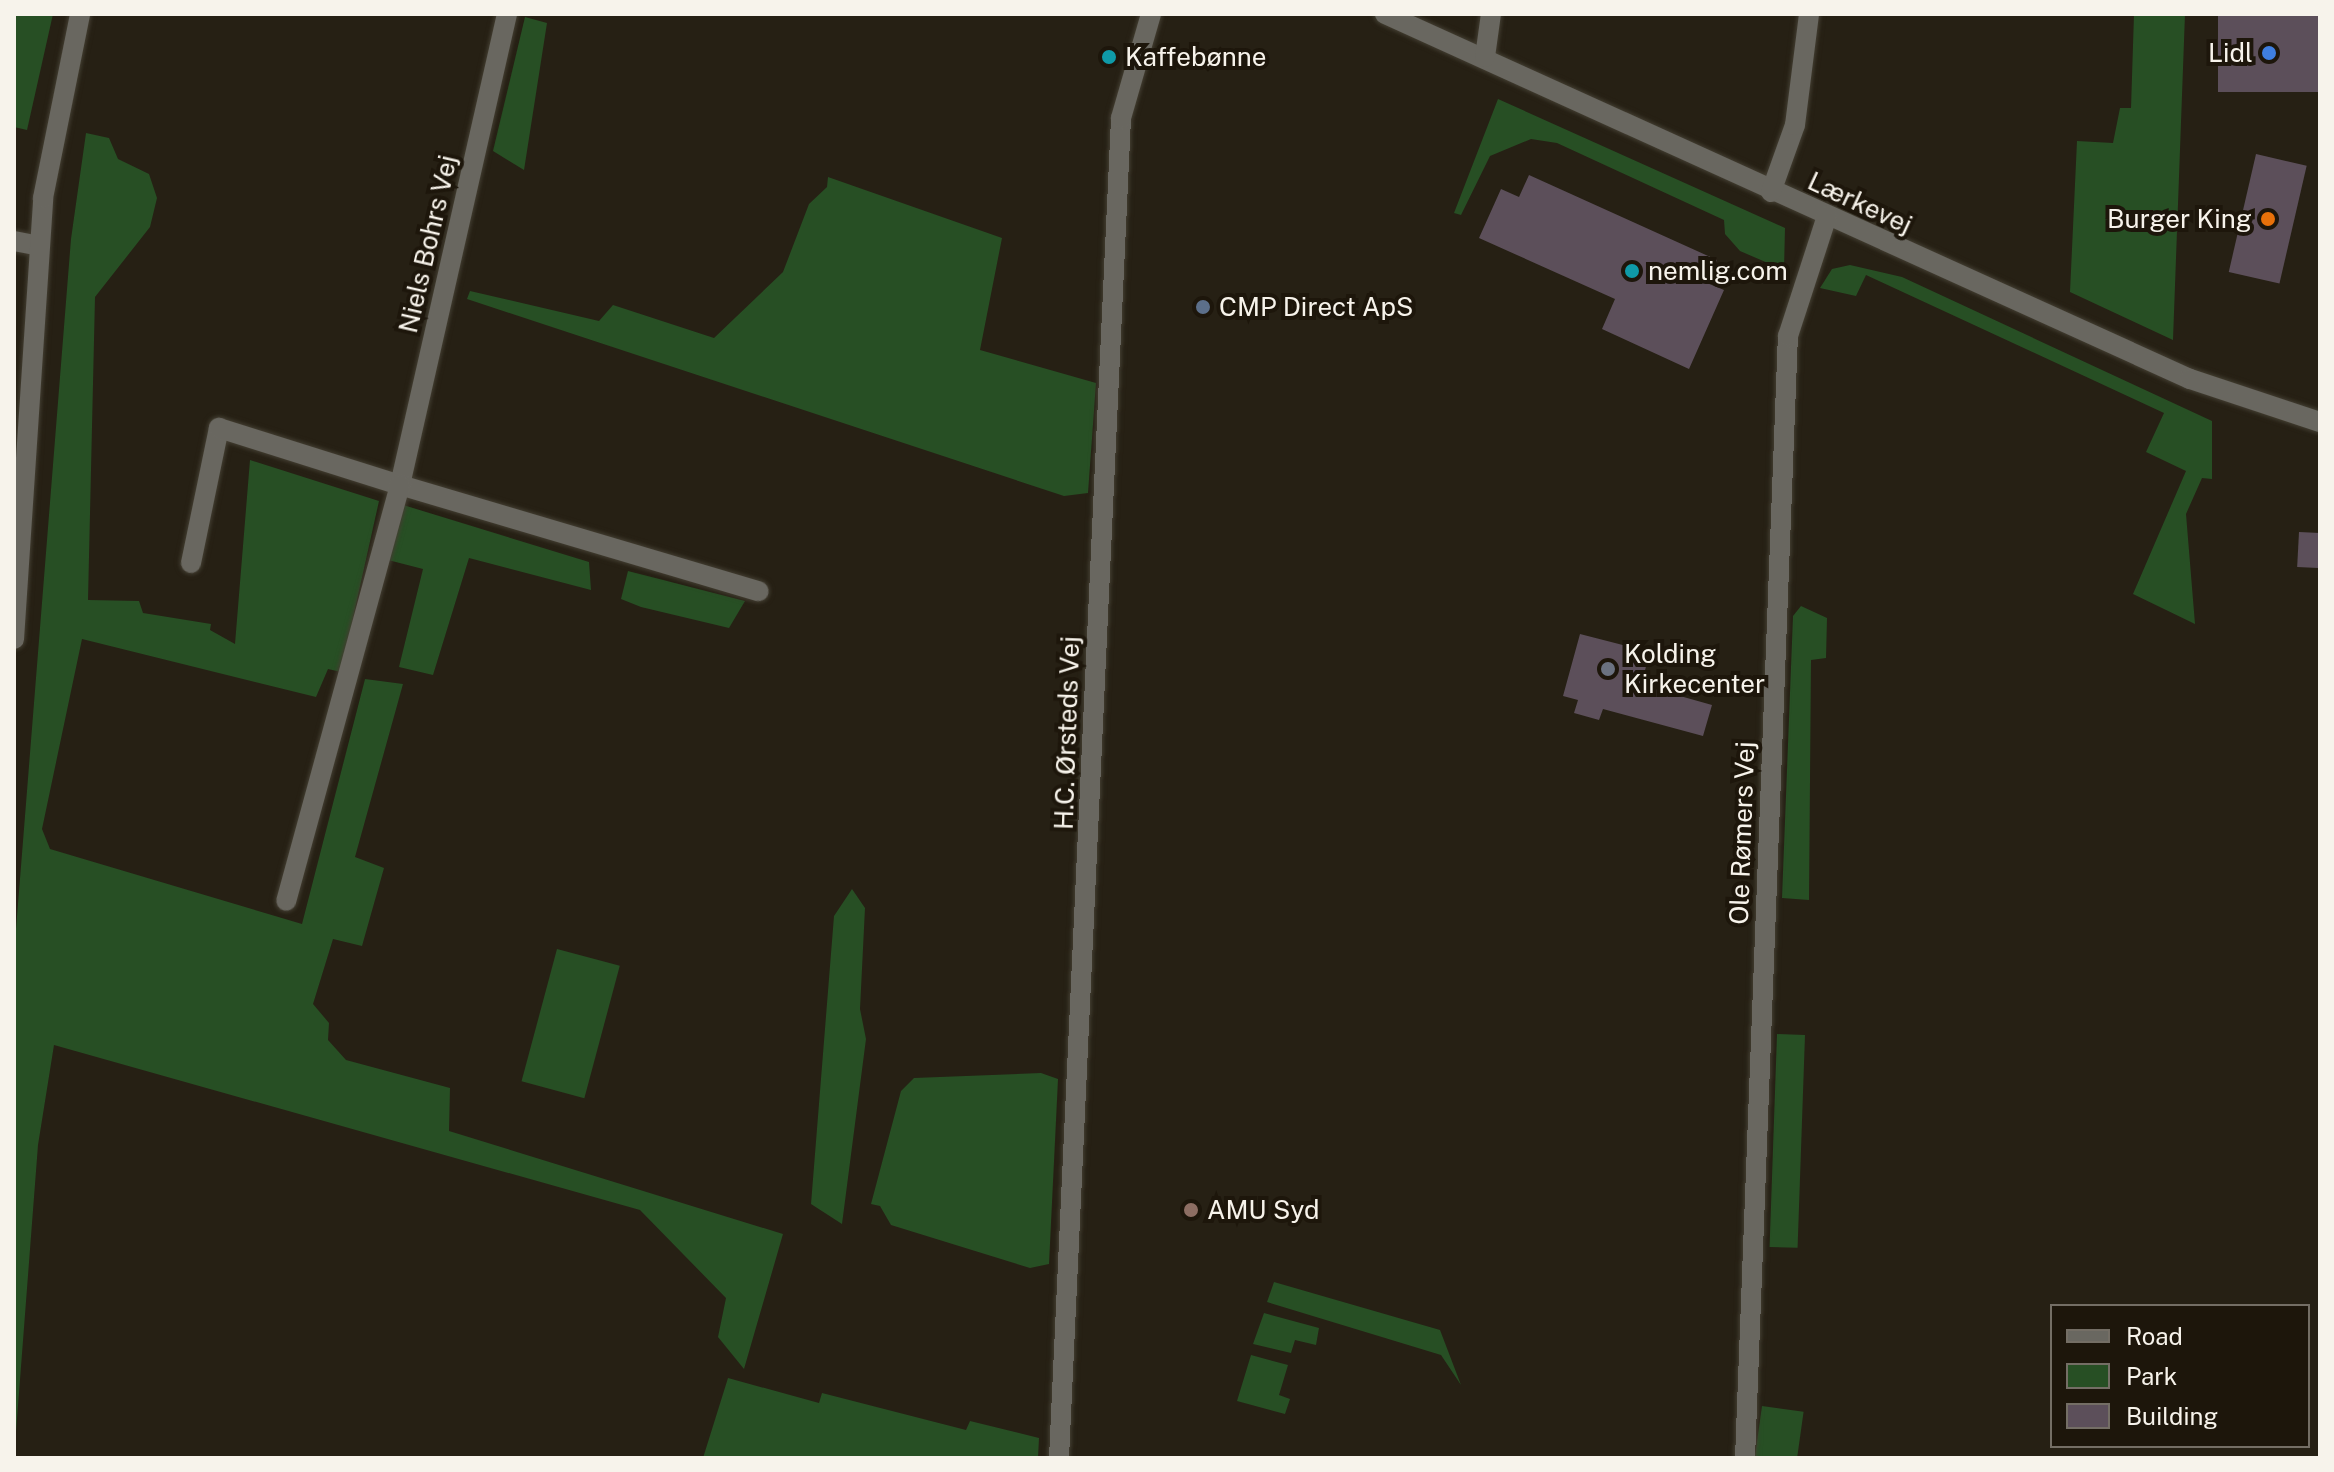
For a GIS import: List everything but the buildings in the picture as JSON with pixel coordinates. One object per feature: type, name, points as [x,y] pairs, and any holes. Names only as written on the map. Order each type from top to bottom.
[{"type":"street","points":[[14,639],[39,246],[52,141],[80,14]]},
{"type":"street","name":"Niels Bohrs Vej","points":[[286,901],[400,485],[507,14]]},
{"type":"street","name":"H.C. Ørsteds Vej","points":[[1059,1458],[1121,118],[1151,14]]},
{"type":"street","name":"Lærkevej","points":[[1385,14],[1485,57],[1771,192],[2232,397],[2320,422]]},
{"type":"street","points":[[1485,57],[1491,14]]},
{"type":"street","points":[[1771,192],[1795,125],[1809,14]]},
{"type":"street","name":"Ole Rømers Vej","points":[[1745,1458],[1788,336],[1827,216]]},
{"type":"street","points":[[14,241],[39,246]]},
{"type":"street","points":[[191,563],[219,428],[759,591]]},
{"type":"green space","points":[[14,14],[53,14],[27,130],[14,127]]},
{"type":"green space","points":[[2134,14],[2185,14],[2173,340],[2070,292],[2077,141],[2113,143],[2120,108],[2131,108]]},
{"type":"green space","points":[[525,17],[547,23],[524,170],[493,151]]},
{"type":"green space","points":[[1498,99],[1785,228],[1784,270],[1740,251],[1725,234],[1724,220],[1557,143],[1531,139],[1490,156],[1461,215],[1454,213]]},
{"type":"green space","points":[[86,133],[109,138],[118,159],[149,174],[157,198],[150,227],[95,297],[88,600],[139,601],[143,613],[211,624],[210,630],[235,644],[250,460],[379,501],[341,672],[328,669],[316,697],[82,639],[42,829],[50,849],[302,924],[365,679],[403,684],[355,857],[384,868],[362,946],[333,939],[313,1004],[329,1023],[328,1040],[346,1060],[450,1088],[449,1131],[783,1234],[744,1369],[718,1337],[726,1298],[640,1210],[54,1045],[38,1145],[14,1458],[14,954],[71,239]]},
{"type":"green space","points":[[828,177],[1002,238],[980,350],[1096,383],[1088,493],[1064,496],[467,299],[470,291],[599,321],[613,305],[714,338],[783,272],[809,204],[827,187]]},
{"type":"green space","points":[[1850,265],[1902,277],[2212,421],[2212,479],[2202,478],[2186,514],[2195,624],[2133,594],[2186,471],[2146,452],[2164,413],[1866,275],[1856,296],[1820,288],[1832,269]]},
{"type":"green space","points":[[400,504],[589,562],[591,590],[469,558],[433,675],[399,667],[423,569],[388,560]]},
{"type":"green space","points":[[628,571],[745,601],[729,628],[641,607],[621,599]]},
{"type":"green space","points":[[1801,606],[1827,618],[1826,658],[1811,660],[1809,900],[1782,898],[1793,616]]},
{"type":"green space","points":[[852,889],[865,908],[860,1009],[866,1039],[842,1224],[811,1204],[834,916]]},
{"type":"green space","points":[[557,949],[620,966],[584,1098],[522,1081]]},
{"type":"green space","points":[[1777,1034],[1805,1035],[1798,1248],[1770,1247]]},
{"type":"green space","points":[[1041,1073],[1058,1079],[1049,1264],[1030,1268],[891,1225],[880,1206],[871,1204],[901,1091],[914,1078]]},
{"type":"green space","points":[[1274,1282],[1440,1330],[1461,1385],[1441,1355],[1267,1302]]},
{"type":"green space","points":[[1264,1313],[1319,1328],[1316,1345],[1295,1340],[1291,1353],[1253,1344]]},
{"type":"green space","points":[[1251,1355],[1288,1365],[1279,1395],[1290,1399],[1285,1414],[1237,1401]]},
{"type":"green space","points":[[728,1378],[819,1403],[822,1393],[966,1430],[970,1421],[1039,1438],[1038,1458],[703,1458]]},
{"type":"green space","points":[[1762,1406],[1804,1412],[1797,1458],[1755,1457]]},
{"type":"place","name":"Lidl","points":[[2269,53]]},
{"type":"place","name":"Kaffebønne","points":[[1109,57]]},
{"type":"place","name":"Burger King","points":[[2268,219]]},
{"type":"place","name":"nemlig.com","points":[[1632,271]]},
{"type":"place","name":"CMP Direct ApS","points":[[1203,307]]},
{"type":"place","name":"Kolding Kirkecenter","points":[[1608,669]]},
{"type":"place","name":"AMU Syd","points":[[1191,1210]]}]
